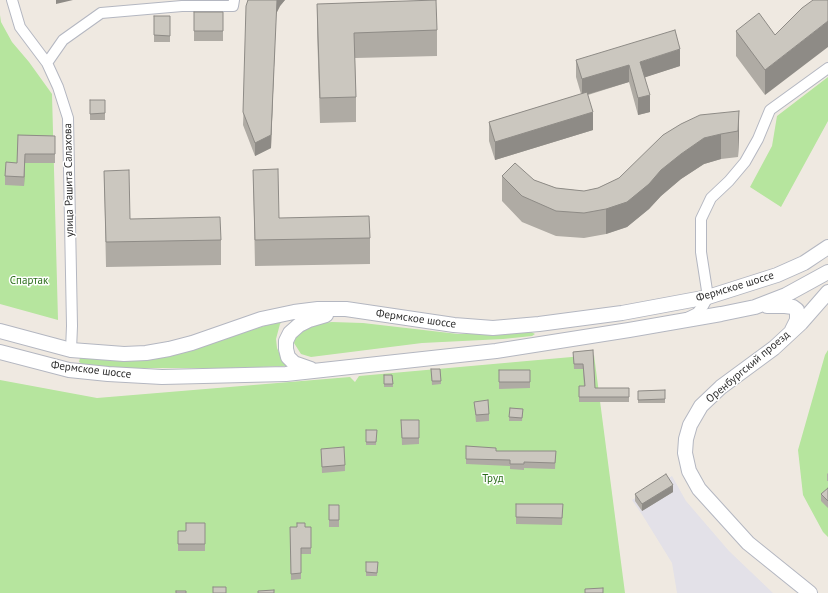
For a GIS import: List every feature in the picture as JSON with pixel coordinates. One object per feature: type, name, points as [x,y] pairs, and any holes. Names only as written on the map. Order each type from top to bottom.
[{"type":"main road","name":"Фермское шоссе","points":[[0,331],[70,350],[124,354],[146,353],[170,349],[261,319],[318,309],[346,309],[454,325],[493,328],[572,321],[708,297],[777,275],[804,263],[828,247]]},
{"type":"main road","name":"Фермское шоссе","points":[[0,352],[70,370],[108,374],[162,377],[286,374],[496,351],[721,314],[755,307],[786,296],[828,272]]},
{"type":"main road","name":"Оренбургский проезд","points":[[810,593],[748,543],[699,489],[689,471],[686,453],[686,439],[690,425],[701,406],[721,386],[774,348],[801,323],[828,292]]},
{"type":"main road","name":"Фермское шоссе","points":[[755,307],[785,306],[797,310],[797,320],[791,332]]},
{"type":"main road","points":[[319,370],[302,367],[294,363],[288,357],[286,341],[290,333],[299,325],[309,320],[346,309]]},
{"type":"main road","points":[[70,350],[70,370]]},
{"type":"street","name":"улица Рашита Салахова","points":[[12,0],[20,27],[47,63],[58,87],[68,118],[72,326],[70,350]]},
{"type":"street","points":[[47,63],[63,40],[101,13],[182,6],[233,6],[234,0]]},
{"type":"street","points":[[681,321],[697,312],[703,306],[708,297],[701,252],[701,219],[712,198],[745,162],[758,139],[770,110],[828,68]]},
{"type":"shaded area","points":[[672,476],[686,501],[729,551],[773,593],[677,593],[672,563],[632,500]]},
{"type":"green space","name":"Спартак","points":[[0,15],[1,22],[12,42],[29,62],[52,94],[58,320],[0,304]]},
{"type":"green space","points":[[828,77],[828,121],[781,207],[750,187],[772,146],[777,116]]},
{"type":"green space","points":[[283,320],[280,324],[276,339],[277,348],[281,357],[289,366],[229,368],[109,368],[82,364],[79,362],[80,358],[82,357],[138,360],[173,355]]},
{"type":"green space","points":[[332,322],[363,323],[458,334],[508,334],[531,332],[535,334],[532,336],[503,339],[422,343],[311,357],[301,354],[294,343],[295,334],[312,324]]},
{"type":"green space","points":[[828,350],[828,537],[823,532],[803,495],[798,450],[825,355]]},
{"type":"green space","name":"Труд","points":[[594,355],[625,593],[0,593],[0,380],[97,398],[350,377],[355,382],[359,376]]},
{"type":"building","points":[[248,0],[277,0],[271,135],[255,143],[243,112],[246,6]]},
{"type":"building","points":[[436,0],[437,30],[354,33],[356,97],[320,98],[317,4]]},
{"type":"building","points":[[813,0],[828,0],[828,21],[765,70],[736,31],[759,13],[775,35],[802,8]]},
{"type":"building","points":[[194,12],[223,12],[223,31],[194,31]]},
{"type":"building","points":[[154,16],[170,16],[170,36],[154,35]]},
{"type":"building","points":[[675,30],[680,49],[640,62],[650,95],[638,98],[629,65],[582,79],[576,60]]},
{"type":"building","points":[[587,92],[593,112],[495,142],[489,122]]},
{"type":"building","points":[[90,100],[105,100],[105,113],[90,114]]},
{"type":"building","points":[[739,111],[738,131],[704,138],[661,170],[649,184],[627,202],[606,209],[584,213],[556,211],[522,196],[502,176],[515,163],[534,180],[556,188],[584,191],[598,188],[619,178],[663,135],[681,124],[700,115]]},
{"type":"building","points":[[18,135],[55,136],[55,154],[25,154],[24,177],[5,176],[6,162],[17,163]]},
{"type":"building","points":[[278,169],[279,218],[369,216],[370,238],[255,240],[253,170]]},
{"type":"building","points":[[129,170],[130,219],[220,217],[221,240],[106,242],[104,171]]},
{"type":"building","points":[[593,350],[595,388],[629,388],[629,397],[579,397],[579,386],[585,386],[583,364],[574,364],[573,352]]},
{"type":"building","points":[[431,369],[440,369],[441,381],[432,381]]},
{"type":"building","points":[[499,370],[530,370],[530,382],[499,382]]},
{"type":"building","points":[[384,375],[392,375],[393,384],[384,384]]},
{"type":"building","points":[[665,390],[665,399],[638,400],[638,391]]},
{"type":"building","points":[[488,400],[489,414],[476,415],[474,402]]},
{"type":"building","points":[[510,408],[523,409],[522,418],[509,417]]},
{"type":"building","points":[[401,420],[419,420],[419,438],[402,438]]},
{"type":"building","points":[[366,430],[377,430],[376,442],[366,442]]},
{"type":"building","points":[[466,446],[496,448],[496,451],[556,451],[555,463],[524,462],[524,464],[510,464],[510,460],[466,459]]},
{"type":"building","points":[[344,447],[345,465],[322,467],[321,449]]},
{"type":"building","points":[[666,474],[673,485],[642,504],[635,494]]},
{"type":"building","points":[[828,488],[828,501],[821,494]]},
{"type":"building","points":[[516,504],[563,504],[562,518],[516,517]]},
{"type":"building","points":[[329,505],[339,505],[339,520],[329,520]]},
{"type":"building","points":[[186,523],[205,523],[205,544],[178,544],[178,531],[186,531]]},
{"type":"building","points":[[297,523],[305,523],[305,527],[311,527],[311,548],[301,548],[301,573],[291,574],[290,527],[297,527]]},
{"type":"building","points":[[366,562],[378,562],[377,573],[366,572]]},
{"type":"building","points":[[213,587],[226,587],[226,593],[213,593]]},
{"type":"building","points":[[603,588],[603,593],[585,593],[585,589]]},
{"type":"building","points":[[274,590],[274,593],[258,593],[258,591]]},
{"type":"building","points":[[176,591],[186,591],[186,593],[176,593]]}]
